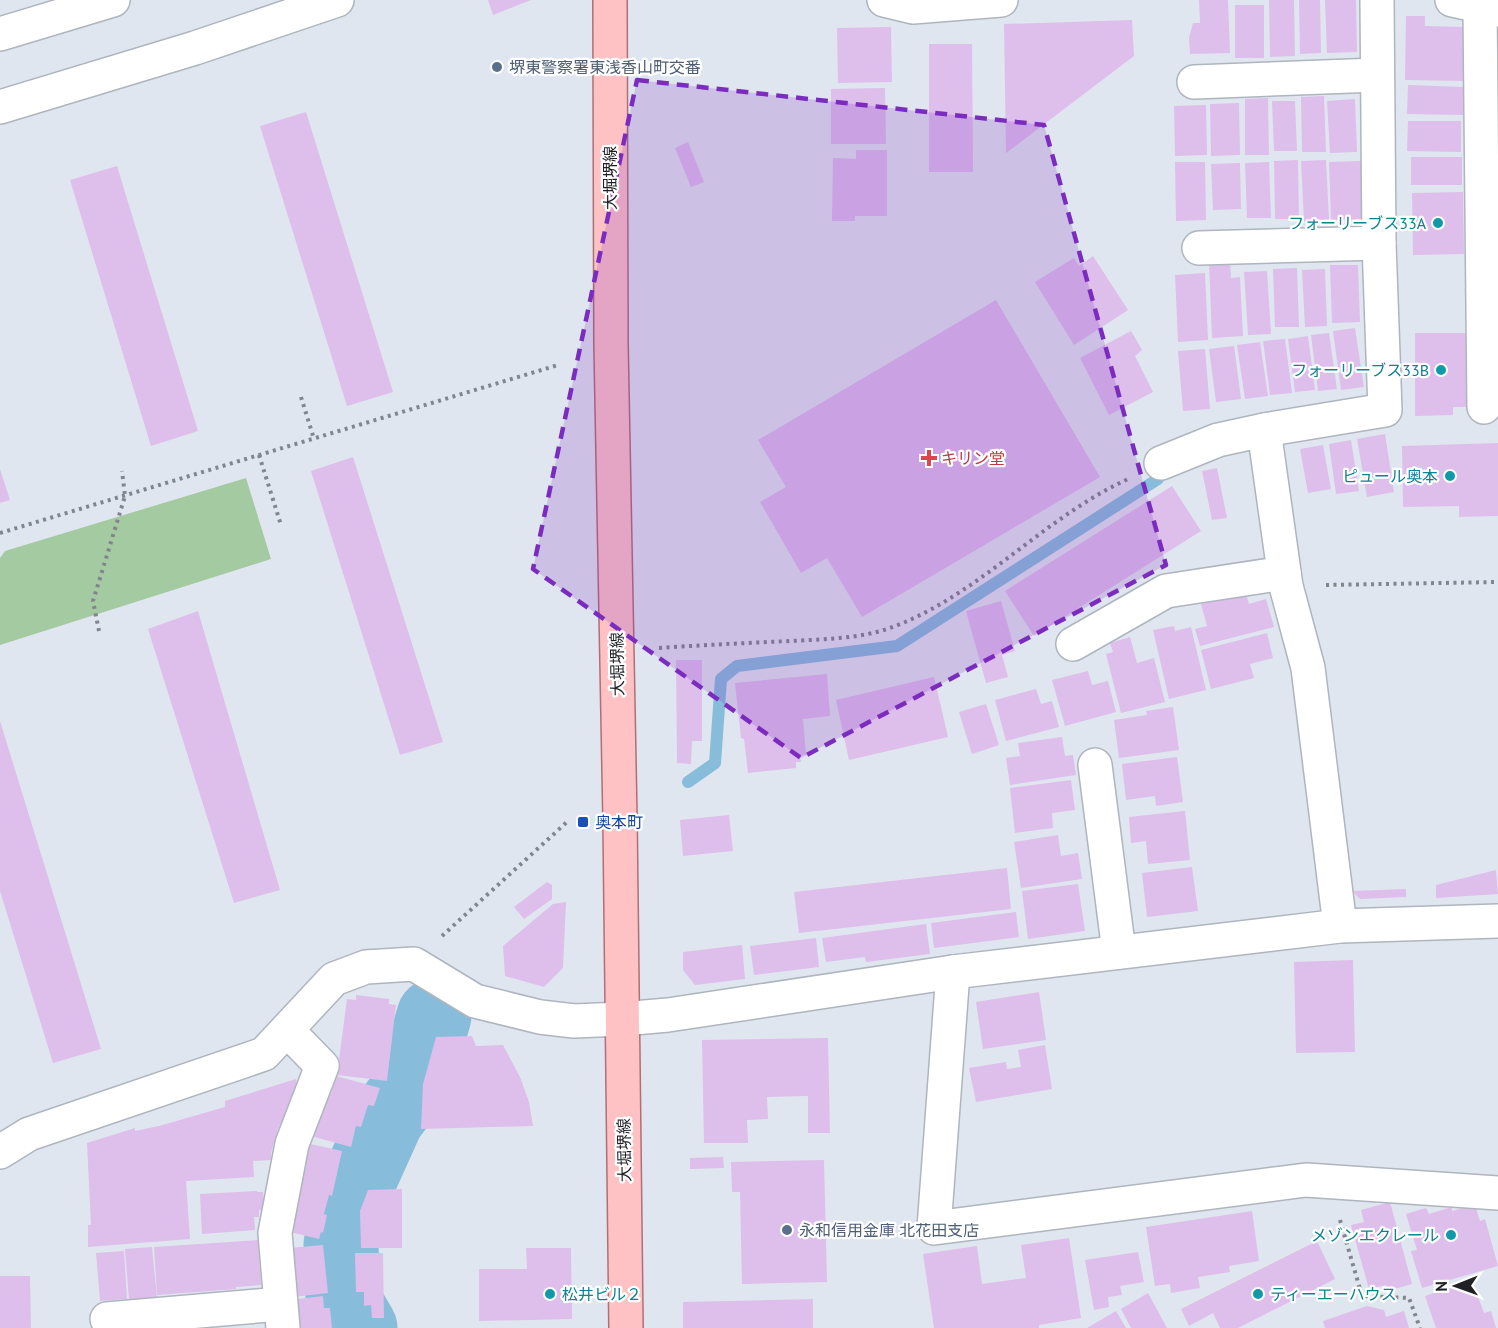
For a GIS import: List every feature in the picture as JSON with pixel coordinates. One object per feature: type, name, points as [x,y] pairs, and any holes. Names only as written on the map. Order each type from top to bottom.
[{"type":"main road","name":"大堀堺線","points":[[610,0],[611,344],[626,1328]]},
{"type":"street","points":[[0,34],[113,0]]},
{"type":"street","points":[[0,107],[195,48],[337,0]]},
{"type":"street","points":[[884,0],[913,7],[1001,0]]},
{"type":"street","points":[[1161,463],[1218,440],[1385,410],[1379,243],[1377,0]]},
{"type":"street","points":[[1477,5],[1484,407]]},
{"type":"street","points":[[1194,82],[1377,75]]},
{"type":"street","points":[[1198,248],[1379,243]]},
{"type":"street","points":[[1264,430],[1285,580],[1308,668],[1340,926]]},
{"type":"street","points":[[1073,644],[1166,591],[1285,580]]},
{"type":"street","points":[[1095,765],[1119,952]]},
{"type":"street","points":[[0,1152],[29,1134],[264,1054],[334,979],[366,967],[414,964],[475,1001],[540,1017],[574,1021],[668,1015],[953,972],[1340,926],[1498,921]]},
{"type":"street","points":[[953,972],[934,1228],[1306,1180],[1498,1193]]},
{"type":"street","points":[[107,1319],[281,1316],[275,1233],[292,1144],[322,1066],[287,1030]]},
{"type":"path","points":[[0,533],[558,365]]},
{"type":"path","points":[[301,397],[314,439]]},
{"type":"path","points":[[260,455],[281,525]]},
{"type":"path","points":[[659,648],[853,637],[897,626],[956,595],[1038,534],[1113,486],[1161,463]]},
{"type":"path","points":[[99,631],[93,601],[125,496],[122,471]]},
{"type":"path","points":[[1285,580],[1498,582]]},
{"type":"path","points":[[414,964],[567,822]]},
{"type":"path","points":[[1329,1182],[1362,1296],[1409,1298],[1420,1328]]},
{"type":"highlighted area","points":[[637,80],[1044,125],[1166,565],[801,758],[533,569]]},
{"type":"green space","points":[[246,478],[271,559],[0,645],[0,558],[5,551]]},
{"type":"building","points":[[488,0],[531,0],[493,15]]},
{"type":"building","points":[[1199,0],[1228,0],[1230,53],[1190,54],[1189,38],[1193,23],[1200,23]]},
{"type":"building","points":[[1269,0],[1294,0],[1295,56],[1270,57]]},
{"type":"building","points":[[1299,0],[1320,0],[1321,53],[1300,54]]},
{"type":"building","points":[[1325,0],[1356,0],[1357,52],[1327,53]]},
{"type":"building","points":[[1235,5],[1264,5],[1264,58],[1235,58]]},
{"type":"building","points":[[1406,16],[1425,16],[1425,26],[1466,27],[1466,81],[1405,80]]},
{"type":"building","points":[[1132,20],[1134,56],[1006,153],[1004,24]]},
{"type":"building","points":[[891,27],[892,82],[838,83],[837,28]]},
{"type":"building","points":[[929,44],[972,44],[973,172],[929,172]]},
{"type":"building","points":[[1408,85],[1464,87],[1463,115],[1407,114]]},
{"type":"building","points":[[885,88],[886,144],[831,144],[831,89]]},
{"type":"building","points":[[1324,96],[1326,152],[1302,152],[1301,97]]},
{"type":"building","points":[[1268,98],[1269,155],[1245,155],[1245,99]]},
{"type":"building","points":[[1355,99],[1357,152],[1330,153],[1327,101]]},
{"type":"building","points":[[1272,101],[1295,101],[1297,151],[1274,151]]},
{"type":"building","points":[[1239,103],[1240,155],[1211,156],[1210,104]]},
{"type":"building","points":[[1206,105],[1207,155],[1175,156],[1174,106]]},
{"type":"building","points":[[306,112],[393,392],[347,406],[260,126]]},
{"type":"building","points":[[1408,121],[1461,121],[1461,152],[1407,151]]},
{"type":"building","points":[[688,142],[704,182],[691,187],[675,148]]},
{"type":"building","points":[[856,150],[887,150],[887,216],[855,216],[855,221],[832,221],[833,158],[856,159]]},
{"type":"building","points":[[1411,157],[1462,157],[1462,185],[1411,185]]},
{"type":"building","points":[[1298,160],[1299,219],[1275,219],[1274,161]]},
{"type":"building","points":[[1326,160],[1329,220],[1304,221],[1301,161]]},
{"type":"building","points":[[1361,161],[1362,219],[1331,220],[1329,162]]},
{"type":"building","points":[[1175,162],[1205,162],[1206,220],[1176,221]]},
{"type":"building","points":[[1269,162],[1271,218],[1247,218],[1245,163]]},
{"type":"building","points":[[1240,163],[1241,209],[1213,210],[1211,164]]},
{"type":"building","points":[[117,166],[198,431],[151,446],[70,180]]},
{"type":"building","name":"フォーリーブス33A","points":[[1463,192],[1464,254],[1413,255],[1412,193]]},
{"type":"building","points":[[1093,256],[1128,310],[1074,345],[1035,282],[1074,258],[1079,266]]},
{"type":"building","points":[[1230,260],[1231,278],[1240,277],[1243,336],[1212,338],[1209,261]]},
{"type":"building","points":[[1330,265],[1358,265],[1360,322],[1332,323]]},
{"type":"building","points":[[1297,268],[1299,327],[1275,327],[1273,269]]},
{"type":"building","points":[[1325,269],[1327,326],[1305,327],[1302,270]]},
{"type":"building","points":[[1267,271],[1271,334],[1248,335],[1244,272]]},
{"type":"building","points":[[1205,273],[1208,340],[1178,342],[1175,275]]},
{"type":"building","name":"キリン堂","points":[[996,300],[1100,477],[862,617],[827,558],[801,573],[760,502],[786,487],[758,440]]},
{"type":"building","points":[[1355,328],[1364,387],[1341,390],[1333,331]]},
{"type":"building","points":[[1131,331],[1142,350],[1135,356],[1153,392],[1109,415],[1080,358]]},
{"type":"building","points":[[1329,333],[1337,389],[1318,391],[1311,335]]},
{"type":"building","name":"フォーリーブス33B","points":[[1415,333],[1466,333],[1467,407],[1453,407],[1453,415],[1415,416]]},
{"type":"building","points":[[1308,336],[1315,390],[1295,392],[1288,339]]},
{"type":"building","points":[[1285,339],[1292,393],[1270,395],[1263,341]]},
{"type":"building","points":[[1260,342],[1268,396],[1245,399],[1237,345]]},
{"type":"building","points":[[1234,346],[1241,399],[1216,402],[1209,349]]},
{"type":"building","points":[[1205,349],[1210,409],[1183,411],[1178,351]]},
{"type":"building","points":[[1385,434],[1394,492],[1367,497],[1357,439]]},
{"type":"building","points":[[1351,440],[1359,491],[1336,494],[1329,444]]},
{"type":"building","name":"ピュール奥本","points":[[1498,443],[1498,516],[1459,517],[1459,506],[1403,507],[1402,446]]},
{"type":"building","points":[[1323,445],[1331,489],[1308,493],[1300,449]]},
{"type":"building","points":[[353,457],[443,742],[400,755],[311,471]]},
{"type":"building","points":[[1217,468],[1227,518],[1212,520],[1202,471]]},
{"type":"building","points":[[0,469],[10,500],[0,503]]},
{"type":"building","points":[[1172,486],[1201,531],[1034,636],[1005,591]]},
{"type":"building","points":[[1246,593],[1249,604],[1266,599],[1274,627],[1200,646],[1195,629],[1207,626],[1201,604]]},
{"type":"building","points":[[1001,601],[1015,651],[1002,655],[1008,677],[986,683],[966,611]]},
{"type":"building","points":[[198,611],[280,890],[234,903],[148,629]]},
{"type":"building","points":[[1174,626],[1175,631],[1191,627],[1206,690],[1169,699],[1153,630]]},
{"type":"building","points":[[1267,633],[1273,658],[1250,664],[1254,678],[1211,689],[1201,650]]},
{"type":"building","points":[[1130,637],[1137,663],[1154,658],[1165,702],[1121,713],[1106,654],[1113,652],[1110,643]]},
{"type":"building","points":[[676,660],[702,660],[702,741],[692,741],[691,764],[677,763]]},
{"type":"building","points":[[1088,671],[1092,685],[1108,681],[1116,712],[1065,726],[1052,680]]},
{"type":"building","points":[[827,674],[830,716],[803,719],[806,755],[800,755],[801,762],[796,762],[796,768],[748,773],[744,739],[741,738],[735,683]]},
{"type":"building","points":[[934,677],[948,737],[849,760],[836,700]]},
{"type":"building","points":[[1036,689],[1041,704],[1052,701],[1059,727],[1006,741],[995,700]]},
{"type":"building","points":[[986,704],[999,745],[972,754],[959,712]]},
{"type":"building","points":[[1173,707],[1179,750],[1119,758],[1114,720],[1147,715],[1146,711]]},
{"type":"building","points":[[0,721],[101,1049],[53,1063],[0,891]]},
{"type":"building","points":[[1062,737],[1065,756],[1073,755],[1076,775],[1010,785],[1006,758],[1020,756],[1018,743]]},
{"type":"building","points":[[1177,757],[1183,802],[1156,806],[1155,796],[1126,800],[1122,764]]},
{"type":"building","points":[[1071,780],[1075,810],[1052,813],[1053,828],[1015,833],[1010,788]]},
{"type":"building","points":[[1185,811],[1190,860],[1148,864],[1146,841],[1131,843],[1129,817]]},
{"type":"building","points":[[729,815],[733,851],[683,856],[680,820]]},
{"type":"building","points":[[1058,835],[1061,856],[1078,853],[1082,879],[1021,888],[1014,842]]},
{"type":"building","points":[[1192,867],[1198,911],[1147,917],[1142,873]]},
{"type":"building","points":[[1007,868],[1011,909],[799,933],[794,892]]},
{"type":"building","points":[[1496,870],[1498,894],[1436,898],[1436,885]]},
{"type":"building","points":[[547,882],[552,885],[552,899],[524,919],[514,907]]},
{"type":"building","points":[[1078,884],[1085,931],[1028,939],[1022,891]]},
{"type":"building","points":[[1406,889],[1406,897],[1360,899],[1352,891]]},
{"type":"building","points":[[566,902],[563,968],[544,987],[505,976],[503,946],[553,904]]},
{"type":"building","points":[[1016,912],[1019,937],[934,948],[931,923]]},
{"type":"building","points":[[926,924],[930,954],[866,962],[865,957],[826,962],[822,938]]},
{"type":"building","points":[[816,938],[819,967],[754,975],[750,946]]},
{"type":"building","points":[[742,945],[745,979],[695,985],[683,970],[683,952]]},
{"type":"building","points":[[1353,960],[1355,1052],[1296,1053],[1294,962]]},
{"type":"building","points":[[1039,992],[1046,1040],[983,1049],[976,1002]]},
{"type":"building","points":[[356,995],[389,999],[389,1004],[396,1005],[387,1081],[337,1075],[347,999],[356,1000]]},
{"type":"building","points":[[472,1036],[476,1046],[503,1045],[520,1077],[529,1102],[533,1126],[421,1129],[423,1084],[436,1037]]},
{"type":"building","points":[[828,1038],[830,1133],[808,1133],[808,1096],[767,1097],[768,1119],[747,1120],[748,1143],[704,1143],[702,1040]]},
{"type":"building","points":[[1045,1045],[1052,1089],[976,1102],[969,1068],[1006,1062],[1007,1069],[1021,1067],[1018,1050]]},
{"type":"building","points":[[336,1076],[380,1088],[374,1106],[368,1105],[361,1127],[356,1126],[351,1147],[311,1136],[327,1093],[331,1094]]},
{"type":"building","points":[[296,1079],[297,1091],[278,1129],[271,1160],[253,1161],[254,1177],[186,1181],[190,1239],[88,1247],[88,1225],[91,1225],[87,1143],[135,1128],[135,1131],[159,1126],[225,1107],[225,1101]]},
{"type":"building","points":[[306,1143],[342,1151],[332,1196],[329,1195],[324,1214],[327,1215],[323,1233],[321,1232],[319,1239],[286,1231]]},
{"type":"building","points":[[723,1157],[724,1168],[690,1169],[690,1158]]},
{"type":"building","points":[[824,1160],[827,1282],[742,1284],[740,1192],[732,1192],[731,1162]]},
{"type":"building","points":[[402,1189],[402,1248],[361,1248],[360,1211],[368,1190]]},
{"type":"building","points":[[263,1192],[264,1210],[259,1210],[259,1217],[254,1217],[255,1230],[202,1234],[200,1194]]},
{"type":"building","points":[[1390,1202],[1412,1284],[1387,1291],[1386,1285],[1369,1289],[1351,1225],[1364,1222],[1361,1210]]},
{"type":"building","name":"メゾンエクレール","points":[[1475,1205],[1480,1221],[1485,1219],[1498,1266],[1422,1288],[1411,1251],[1417,1250],[1406,1214],[1426,1208],[1429,1214],[1452,1207],[1452,1211]]},
{"type":"building","points":[[1252,1211],[1259,1261],[1229,1266],[1230,1272],[1198,1277],[1200,1288],[1171,1293],[1170,1284],[1155,1286],[1146,1227]]},
{"type":"building","points":[[1069,1238],[1081,1318],[1039,1325],[1039,1328],[934,1328],[923,1254],[977,1246],[982,1284],[1026,1278],[1021,1245]]},
{"type":"building","points":[[258,1240],[261,1285],[157,1295],[154,1247]]},
{"type":"building","name":"ティーエーハウス","points":[[1317,1241],[1335,1279],[1238,1328],[1220,1328],[1213,1313],[1189,1326],[1181,1309]]},
{"type":"building","points":[[323,1245],[328,1293],[293,1297],[289,1248]]},
{"type":"building","points":[[152,1247],[157,1298],[129,1300],[125,1249]]},
{"type":"building","points":[[526,1248],[571,1248],[572,1319],[479,1321],[479,1269],[527,1269]]},
{"type":"building","points":[[124,1251],[127,1299],[100,1301],[96,1253]]},
{"type":"building","points":[[1138,1252],[1144,1282],[1120,1286],[1122,1295],[1108,1297],[1109,1307],[1094,1310],[1085,1260]]},
{"type":"building","points":[[355,1253],[383,1253],[384,1318],[372,1318],[371,1305],[364,1306],[364,1292],[356,1292]]},
{"type":"building","points":[[0,1276],[30,1276],[31,1328],[0,1328]]},
{"type":"building","points":[[1472,1280],[1484,1313],[1491,1311],[1496,1328],[1436,1328],[1425,1296]]},
{"type":"building","points":[[1148,1293],[1167,1328],[1131,1328],[1121,1309]]},
{"type":"building","points":[[323,1296],[324,1308],[330,1308],[332,1328],[300,1328],[298,1299]]},
{"type":"building","points":[[813,1299],[813,1328],[683,1328],[683,1302]]},
{"type":"building","points":[[1367,1306],[1384,1310],[1386,1317],[1404,1311],[1409,1328],[1325,1328],[1323,1321]]},
{"type":"building","points":[[1116,1311],[1126,1328],[1087,1328]]},
{"type":"waterway","points":[[688,782],[715,763],[721,679],[737,666],[897,646],[1158,479]]},
{"type":"waterway","points":[[360,1328],[343,1299],[341,1244],[355,1189],[387,1118],[415,1081],[434,1016]]},
{"type":"place","name":"堺東警察署東浅香山町交番","points":[[497,67]]},
{"type":"place","name":"フォーリーブス33A","points":[[1438,223]]},
{"type":"place","name":"フォーリーブス33B","points":[[1441,370]]},
{"type":"place","name":"キリン堂","points":[[929,458]]},
{"type":"place","name":"ピュール奥本","points":[[1450,476]]},
{"type":"place","name":"奥本町","points":[[583,822]]},
{"type":"place","name":"永和信用金庫 北花田支店","points":[[787,1230]]},
{"type":"place","name":"メゾンエクレール","points":[[1451,1235]]},
{"type":"place","name":"松井ビル２","points":[[550,1294]]},
{"type":"place","name":"ティーエーハウス","points":[[1258,1294]]}]
